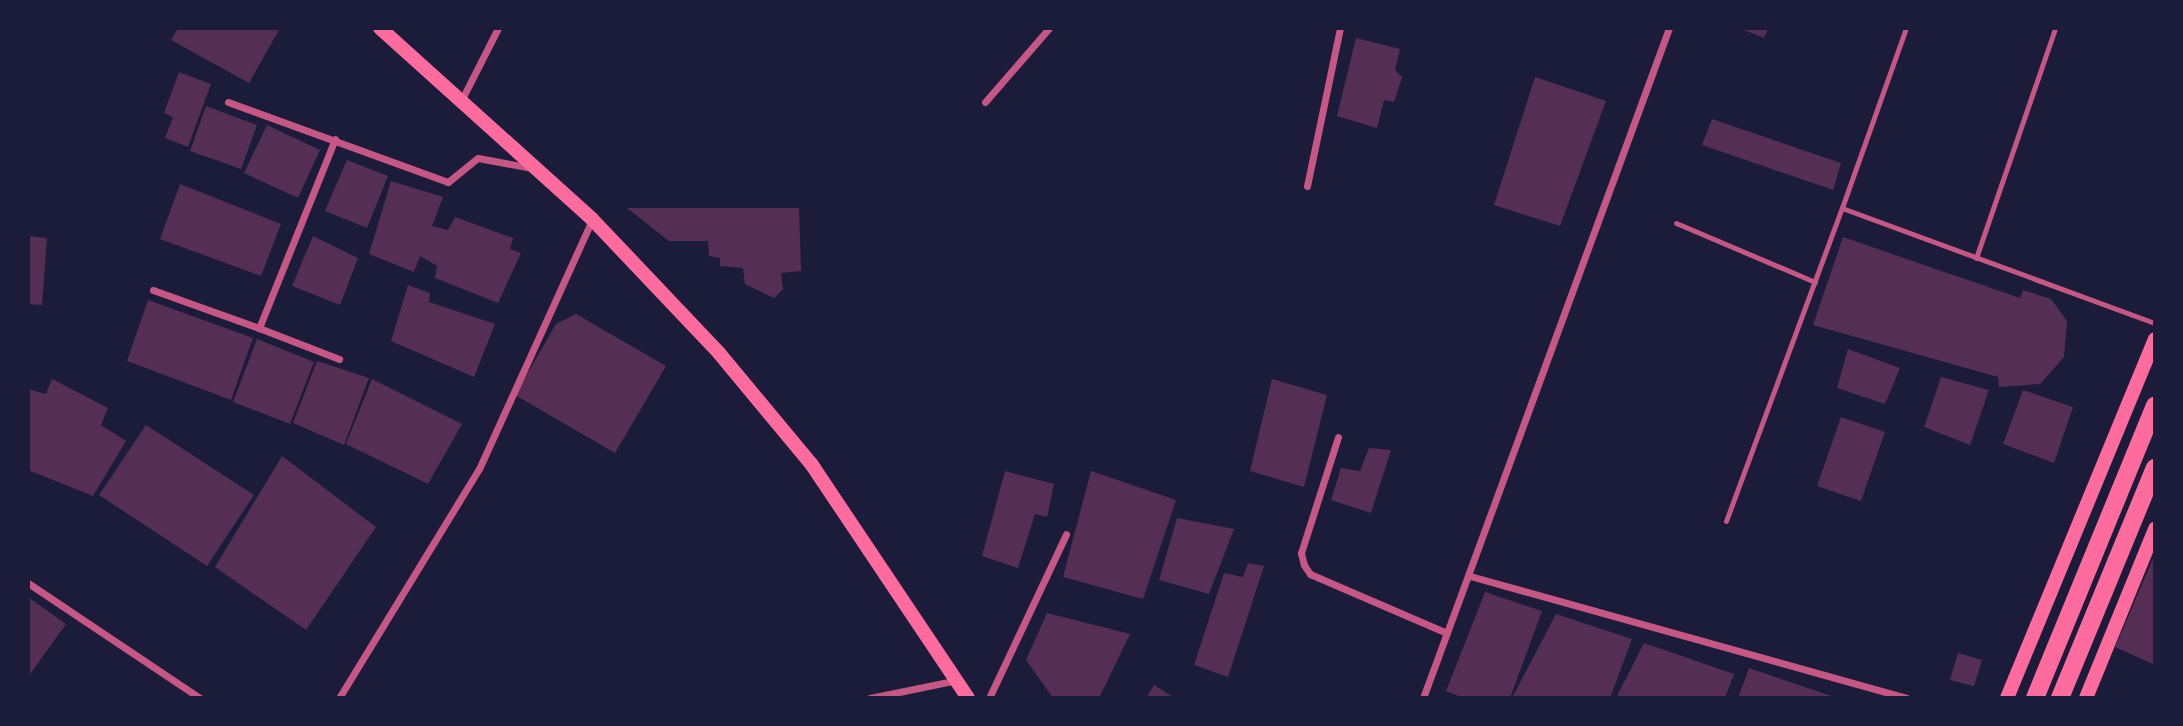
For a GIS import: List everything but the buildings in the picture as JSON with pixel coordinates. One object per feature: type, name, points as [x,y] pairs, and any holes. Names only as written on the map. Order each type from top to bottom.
[{"type":"main road","points":[[380,28],[592,219],[797,446],[959,679],[968,698]]},
{"type":"main road","points":[[2007,698],[2155,339]]},
{"type":"main road","points":[[2035,698],[2155,406]]},
{"type":"main road","points":[[2060,698],[2155,468]]},
{"type":"main road","points":[[2086,698],[2155,529]]},
{"type":"street","points":[[461,100],[498,28]]},
{"type":"street","points":[[985,102],[1049,28]]},
{"type":"street","points":[[1307,186],[1340,28]]},
{"type":"street","points":[[1423,698],[1669,28]]},
{"type":"street","points":[[228,102],[448,182],[478,158],[536,169]]},
{"type":"street","points":[[259,328],[335,139]]},
{"type":"street","points":[[339,698],[479,469],[592,219]]},
{"type":"street","points":[[153,290],[339,359]]},
{"type":"street","points":[[1338,437],[1301,553],[1304,565],[1310,573],[1447,633]]},
{"type":"street","points":[[989,698],[1066,534]]},
{"type":"street","points":[[1470,576],[1906,698]]},
{"type":"street","points":[[28,583],[200,698]]},
{"type":"street","points":[[870,698],[959,679]]},
{"type":"lane","points":[[1726,521],[1906,28]]},
{"type":"lane","points":[[1976,258],[2055,28]]},
{"type":"lane","points":[[1842,208],[2155,323]]},
{"type":"lane","points":[[1676,223],[1815,282]]}]
